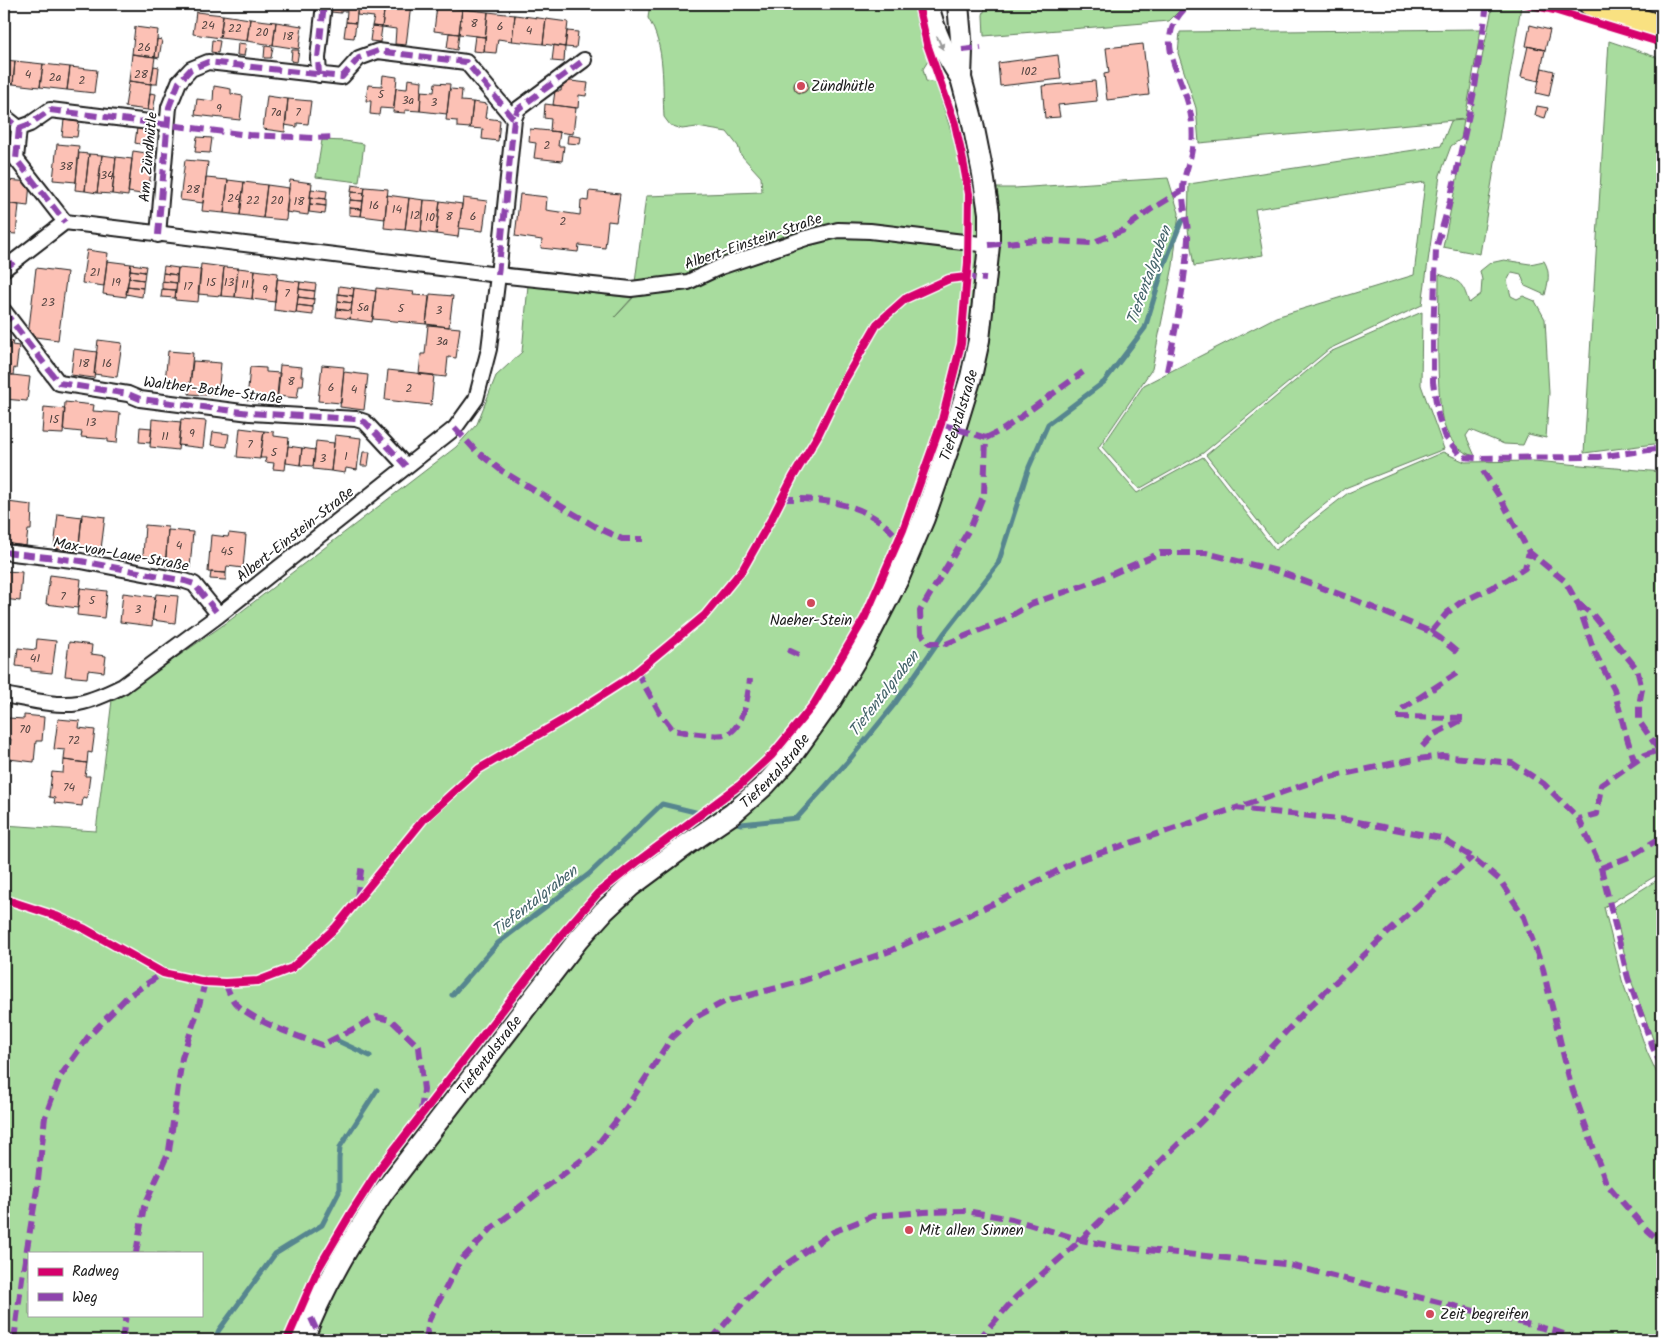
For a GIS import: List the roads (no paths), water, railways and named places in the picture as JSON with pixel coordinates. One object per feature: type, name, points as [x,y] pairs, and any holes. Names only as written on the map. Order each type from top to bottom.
[{"type":"main road","points":[[1590,4],[1662,27]]},
{"type":"street","points":[[319,75],[318,58],[324,4]]},
{"type":"street","name":"Tiefentalstraße","points":[[303,1340],[311,1318],[356,1234],[382,1194],[578,940],[604,911],[631,886],[688,843],[732,814],[766,785],[787,761],[830,702],[863,647],[899,577],[924,518],[971,376],[979,340],[989,245],[984,174],[972,119],[961,78],[940,43],[928,4]]},
{"type":"street","name":"Tiefentalstraße","points":[[961,7],[961,78]]},
{"type":"street","name":"Am Zündhütle","points":[[158,234],[166,124],[169,107],[179,82],[191,69],[208,62],[342,77],[359,58],[378,51],[466,62],[514,119]]},
{"type":"street","points":[[498,275],[514,119],[518,108],[584,60]]},
{"type":"street","points":[[19,128],[30,124],[50,110],[166,124]]},
{"type":"street","points":[[4,116],[19,128]]},
{"type":"street","points":[[4,269],[64,222],[16,159],[19,128]]},
{"type":"street","name":"Albert-Einstein-Straße","points":[[64,222],[498,275],[631,289],[688,282],[720,267],[806,238],[838,230],[879,232],[989,245]]},
{"type":"street","name":"Albert-Einstein-Straße","points":[[4,695],[57,703],[78,703],[107,694],[123,686],[219,615],[455,428],[476,399],[489,349],[498,275]]},
{"type":"street","name":"Walther-Bothe-Straße","points":[[4,311],[59,383],[128,394],[140,399],[250,413],[356,419],[365,422],[406,466]]},
{"type":"street","name":"Max-von-Laue-Straße","points":[[4,552],[81,561],[185,581],[194,584],[219,615]]},
{"type":"waterway","name":"Tiefentalgraben","points":[[731,821],[741,824],[797,818],[850,759],[894,705],[945,632],[998,564],[1029,467],[1048,424],[1104,382],[1145,328],[1164,265],[1182,220]]},
{"type":"waterway","name":"Tiefentalgraben","points":[[452,995],[498,943],[589,874],[662,804],[716,817]]},
{"type":"waterway","name":"Tiefentalgraben","points":[[338,1041],[370,1056]]},
{"type":"waterway","name":"Tiefentalgraben","points":[[214,1340],[219,1330],[275,1254],[322,1225],[339,1192],[340,1147],[377,1090]]},
{"type":"place","name":"Zündhütle","points":[[801,86]]},
{"type":"place","name":"Naeher-Stein","points":[[811,603]]},
{"type":"place","name":"Mit allen Sinnen","points":[[909,1230]]},
{"type":"place","name":"Zeit begreifen","points":[[1430,1314]]}]
